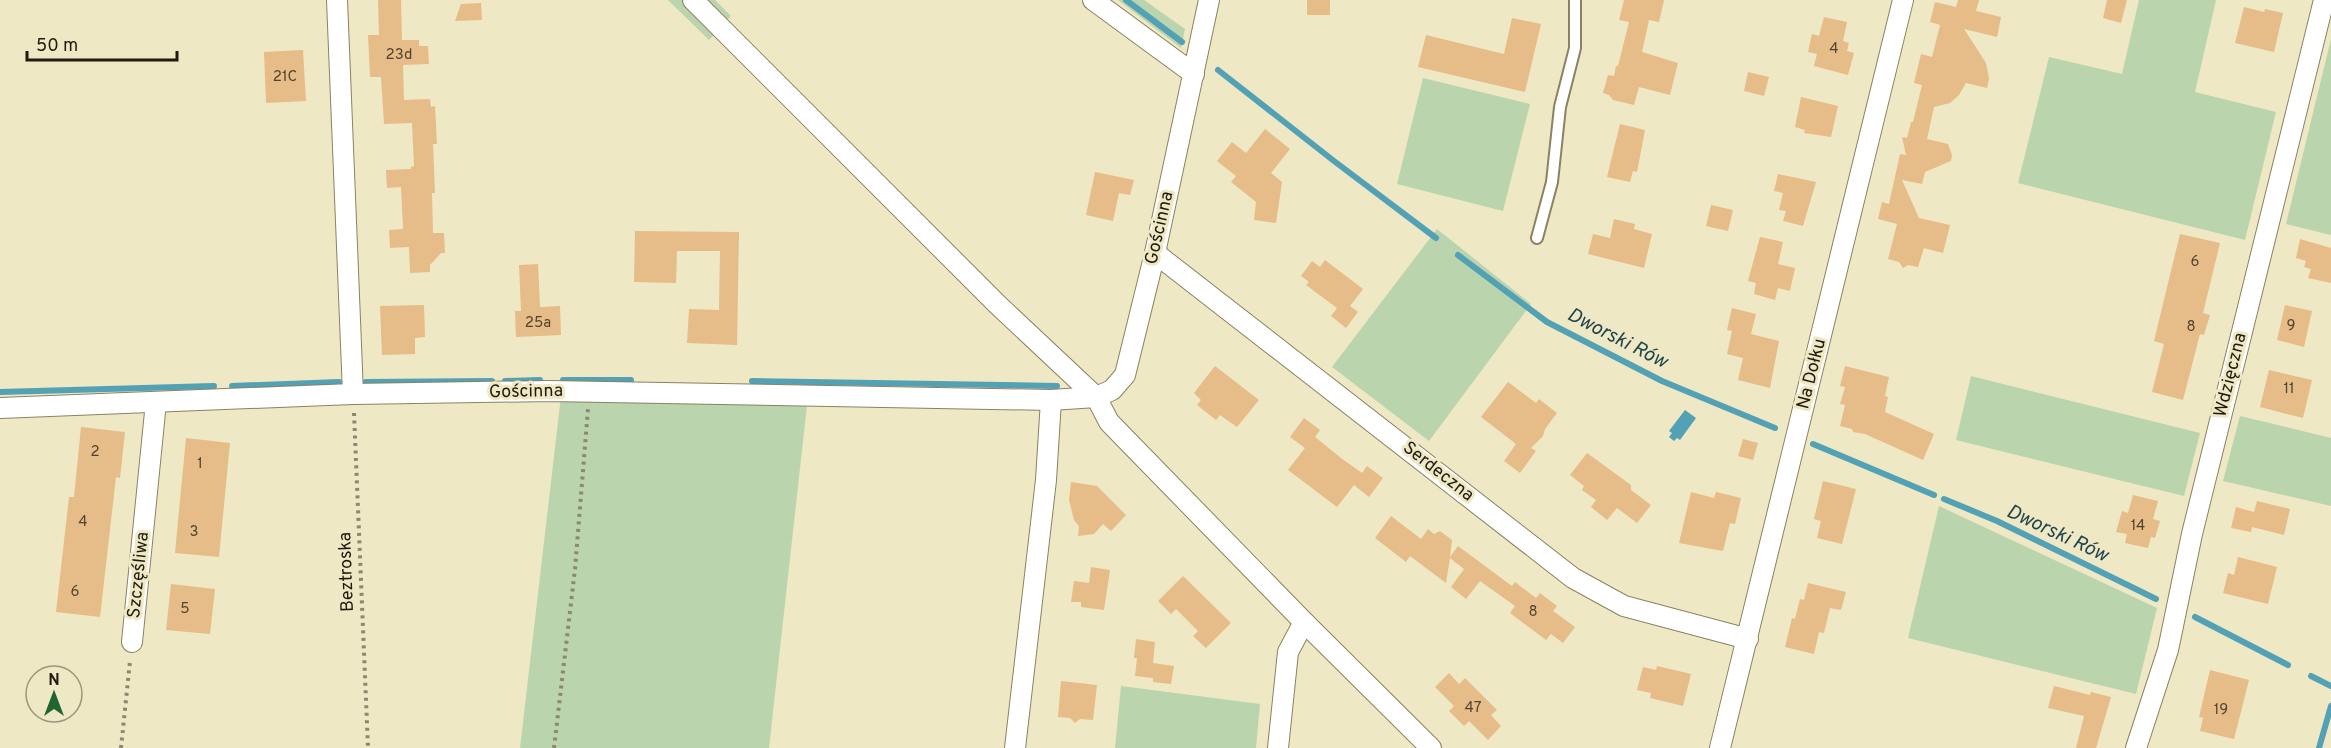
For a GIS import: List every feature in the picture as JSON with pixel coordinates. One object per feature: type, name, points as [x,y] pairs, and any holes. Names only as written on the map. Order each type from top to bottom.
[{"type":"street","points":[[337,0],[353,394]]},
{"type":"street","points":[[693,0],[998,305],[1096,397],[1109,422],[1304,622],[1431,748]]},
{"type":"street","points":[[1093,0],[1194,74]]},
{"type":"street","name":"Gościnna","points":[[0,408],[353,394],[590,392],[1051,400],[1096,397],[1112,390],[1125,375],[1155,253],[1209,0]]},
{"type":"street","name":"Na Dołku","points":[[1720,748],[1903,0]]},
{"type":"street","name":"Wdzięczna","points":[[2136,748],[2168,650],[2192,534],[2324,0]]},
{"type":"street","name":"Serdeczna","points":[[1155,253],[1574,578],[1624,606],[1748,639]]},
{"type":"street","points":[[1016,748],[1046,480],[1051,400]]},
{"type":"street","name":"Szczęśliwa","points":[[132,642],[156,402]]},
{"type":"street","points":[[1278,748],[1288,652],[1304,622]]},
{"type":"lane","points":[[1537,238],[1552,182],[1560,107],[1575,48],[1575,0]]},
{"type":"path","points":[[554,748],[575,569],[590,392]]},
{"type":"path","name":"Beztroska","points":[[353,394],[368,748]]},
{"type":"path","name":"Szczęśliwa","points":[[121,748],[132,642]]},
{"type":"green space","points":[[668,0],[715,0],[731,16],[709,40]]},
{"type":"green space","points":[[1118,0],[1144,0],[1185,29],[1181,48]]},
{"type":"green space","points":[[2139,0],[2216,0],[2195,92],[2276,112],[2245,240],[2018,183],[2049,57],[2122,74]]},
{"type":"green space","points":[[2331,39],[2331,235],[2286,224]]},
{"type":"green space","points":[[1423,78],[1530,104],[1503,211],[1397,184]]},
{"type":"green space","points":[[1437,229],[1531,304],[1429,441],[1332,367]]},
{"type":"green space","points":[[1971,376],[2200,433],[2184,496],[1956,440]]},
{"type":"green space","points":[[561,396],[807,405],[769,748],[520,748]]},
{"type":"green space","points":[[2240,416],[2331,438],[2331,506],[2223,481]]},
{"type":"green space","points":[[1939,506],[2157,608],[2136,694],[1908,638]]},
{"type":"green space","points":[[1121,686],[1260,704],[1256,748],[1115,748]]},
{"type":"water","points":[[1685,410],[1696,418],[1680,440],[1677,438],[1674,441],[1669,437],[1672,433],[1669,431]]},
{"type":"building","points":[[378,0],[401,0],[402,40],[419,40],[419,46],[428,46],[429,64],[403,65],[404,100],[430,99],[431,107],[435,106],[437,144],[433,144],[435,193],[432,193],[433,233],[444,233],[445,253],[441,253],[430,265],[430,272],[410,273],[409,247],[390,248],[389,230],[403,229],[401,187],[387,188],[386,170],[411,169],[414,166],[412,123],[384,124],[381,77],[370,77],[368,35],[379,35]]},
{"type":"building","points":[[1307,0],[1330,0],[1330,15],[1307,15]]},
{"type":"building","points":[[1624,0],[1664,0],[1659,22],[1649,20],[1642,52],[1678,63],[1670,95],[1639,87],[1634,105],[1613,100],[1609,95],[1603,93],[1608,75],[1614,76],[1616,66],[1618,66],[1629,22],[1619,20]]},
{"type":"building","points":[[1958,0],[1979,0],[1976,11],[2001,17],[1997,37],[1964,29],[1986,63],[1989,79],[1987,88],[1966,83],[1959,95],[1950,103],[1934,107],[1927,139],[1948,144],[1952,155],[1951,161],[1925,172],[1922,184],[1902,180],[1919,218],[1950,225],[1943,253],[1924,248],[1918,267],[1908,265],[1903,268],[1899,262],[1888,259],[1897,224],[1878,219],[1882,202],[1889,204],[1900,154],[1906,155],[1902,137],[1907,138],[1922,85],[1914,83],[1921,54],[1932,57],[1940,25],[1930,22],[1935,2],[1956,7]]},
{"type":"building","points":[[2107,0],[2127,0],[2121,23],[2103,18]]},
{"type":"building","points":[[481,3],[482,20],[455,21],[461,4]]},
{"type":"building","points":[[2244,7],[2264,12],[2265,9],[2283,13],[2274,52],[2235,43]]},
{"type":"building","points":[[1824,17],[1847,22],[1843,41],[1849,43],[1847,51],[1854,53],[1848,75],[1814,66],[1817,54],[1808,52],[1812,34],[1819,36]]},
{"type":"building","points":[[1512,18],[1541,24],[1525,92],[1418,67],[1426,35],[1504,54]]},
{"type":"building","points":[[303,50],[306,101],[266,103],[264,52]]},
{"type":"building","points":[[1748,72],[1769,77],[1764,96],[1744,91]]},
{"type":"building","points":[[1801,97],[1838,106],[1831,137],[1804,133],[1805,130],[1795,127]]},
{"type":"building","points":[[1620,124],[1645,130],[1637,172],[1633,171],[1630,182],[1607,177]]},
{"type":"building","points":[[1265,129],[1290,149],[1271,173],[1282,182],[1276,223],[1254,220],[1256,202],[1231,182],[1236,176],[1217,161],[1232,142],[1246,153]]},
{"type":"building","points":[[1095,172],[1134,180],[1130,195],[1119,193],[1113,221],[1086,215]]},
{"type":"building","points":[[1778,174],[1816,182],[1803,226],[1783,221],[1786,211],[1779,210],[1783,193],[1774,191]]},
{"type":"building","points":[[1711,205],[1733,210],[1728,231],[1706,226]]},
{"type":"building","points":[[1614,219],[1635,224],[1634,229],[1652,234],[1644,268],[1588,254],[1593,234],[1610,238]]},
{"type":"building","points":[[635,231],[739,232],[737,345],[687,343],[689,309],[719,310],[720,251],[677,251],[676,283],[634,282]]},
{"type":"building","points":[[2180,234],[2220,243],[2203,313],[2210,315],[2204,335],[2200,334],[2183,400],[2152,392],[2164,344],[2154,341]]},
{"type":"building","points":[[1760,237],[1783,242],[1778,264],[1795,268],[1790,291],[1778,288],[1775,300],[1754,294],[1756,283],[1748,281]]},
{"type":"building","points":[[2300,239],[2331,248],[2331,283],[2308,278],[2311,269],[2304,267],[2306,261],[2296,258]]},
{"type":"building","points":[[1325,260],[1363,289],[1350,306],[1358,312],[1346,328],[1331,316],[1337,308],[1306,285],[1309,282],[1301,276],[1312,261],[1320,267]]},
{"type":"building","points":[[538,264],[540,307],[560,306],[561,335],[516,337],[515,311],[521,311],[519,265]]},
{"type":"building","points":[[424,305],[425,337],[415,338],[415,354],[382,355],[380,306]]},
{"type":"building","points":[[2285,305],[2312,311],[2304,347],[2277,340]]},
{"type":"building","points":[[1732,308],[1756,314],[1751,334],[1779,341],[1770,388],[1738,380],[1743,358],[1727,354],[1732,331],[1727,330]]},
{"type":"building","points":[[1215,366],[1259,400],[1237,427],[1220,415],[1216,420],[1197,405],[1201,400],[1194,393]]},
{"type":"building","points":[[1845,366],[1889,377],[1885,396],[1888,397],[1885,412],[1934,434],[1923,460],[1865,434],[1840,426],[1845,405],[1840,404],[1845,387],[1840,386]]},
{"type":"building","points":[[2269,370],[2312,380],[2303,418],[2260,407]]},
{"type":"building","points":[[1508,382],[1536,403],[1539,399],[1557,413],[1545,429],[1543,436],[1531,448],[1536,451],[1520,473],[1504,461],[1516,444],[1481,417]]},
{"type":"building","points":[[1304,418],[1320,430],[1315,437],[1341,458],[1362,473],[1367,466],[1383,478],[1369,497],[1354,485],[1337,507],[1288,470],[1305,448],[1290,437]]},
{"type":"building","points":[[81,427],[125,432],[120,478],[116,477],[100,617],[56,612],[69,497],[74,497]]},
{"type":"building","points":[[186,438],[230,443],[219,557],[175,553]]},
{"type":"building","points":[[1743,439],[1758,443],[1753,460],[1738,456]]},
{"type":"building","points":[[1587,453],[1631,485],[1631,490],[1651,505],[1637,523],[1617,508],[1607,520],[1591,507],[1596,500],[1582,490],[1584,486],[1570,475]]},
{"type":"building","points":[[1823,481],[1856,489],[1842,544],[1817,538],[1821,521],[1814,519]]},
{"type":"building","points":[[1071,482],[1097,486],[1126,515],[1111,531],[1103,524],[1094,534],[1078,536],[1079,526],[1074,520],[1069,500]]},
{"type":"building","points":[[1691,492],[1714,498],[1716,492],[1741,498],[1735,524],[1730,523],[1723,551],[1679,543]]},
{"type":"building","points":[[2133,495],[2158,501],[2153,519],[2160,521],[2155,538],[2151,537],[2148,548],[2125,543],[2127,534],[2116,532],[2122,511],[2128,513]]},
{"type":"building","points":[[2257,501],[2290,509],[2284,535],[2252,527],[2251,532],[2231,528],[2236,507],[2254,512]]},
{"type":"building","points":[[1391,516],[1421,539],[1428,529],[1434,534],[1440,531],[1452,540],[1450,557],[1458,546],[1512,586],[1515,582],[1536,598],[1540,593],[1557,606],[1553,611],[1575,627],[1563,643],[1551,634],[1546,640],[1510,613],[1515,606],[1480,581],[1466,599],[1451,587],[1464,569],[1450,558],[1446,583],[1410,556],[1406,562],[1375,538]]},
{"type":"building","points":[[2238,557],[2277,567],[2268,604],[2223,593],[2228,573],[2234,575]]},
{"type":"building","points":[[1091,567],[1110,570],[1104,610],[1081,607],[1081,602],[1071,602],[1074,581],[1089,583]]},
{"type":"building","points":[[1183,576],[1231,623],[1206,648],[1193,636],[1198,631],[1176,609],[1171,614],[1158,601]]},
{"type":"building","points":[[1808,583],[1846,592],[1841,610],[1830,608],[1824,633],[1819,632],[1814,654],[1785,647],[1792,618],[1795,619],[1800,599],[1804,600]]},
{"type":"building","points":[[171,584],[215,589],[210,634],[166,630]]},
{"type":"building","points":[[1136,639],[1155,642],[1153,663],[1174,666],[1171,684],[1153,682],[1153,678],[1135,676]]},
{"type":"building","points":[[1657,666],[1691,674],[1683,706],[1650,698],[1651,693],[1637,690],[1643,667],[1656,670]]},
{"type":"building","points":[[2210,670],[2249,680],[2234,739],[2200,731],[2203,718],[2199,717]]},
{"type":"building","points":[[1449,673],[1459,684],[1465,678],[1497,710],[1491,715],[1501,726],[1488,740],[1469,721],[1464,726],[1449,711],[1454,706],[1435,687]]},
{"type":"building","points":[[1061,681],[1097,685],[1093,720],[1080,719],[1075,723],[1070,718],[1058,717]]},
{"type":"building","points":[[2054,686],[2090,695],[2091,692],[2111,697],[2096,748],[2076,748],[2084,716],[2048,708]]},
{"type":"waterway","name":"Dworski Rów","points":[[1126,0],[1182,42]]},
{"type":"waterway","name":"Dworski Rów","points":[[1218,70],[1436,238]]},
{"type":"waterway","name":"Dworski Rów","points":[[1458,255],[1547,322],[1662,381],[1775,428]]},
{"type":"waterway","points":[[505,381],[540,380]]},
{"type":"waterway","points":[[563,380],[631,380]]},
{"type":"waterway","points":[[366,382],[492,381]]},
{"type":"waterway","points":[[752,381],[1057,386]]},
{"type":"waterway","points":[[232,386],[339,382]]},
{"type":"waterway","points":[[0,392],[214,386]]},
{"type":"waterway","name":"Dworski Rów","points":[[1813,444],[1934,495]]},
{"type":"waterway","name":"Dworski Rów","points":[[1944,499],[1997,521],[2156,599]]},
{"type":"waterway","name":"Dworski Rów","points":[[2195,617],[2288,665]]},
{"type":"waterway","name":"Dworski Rów","points":[[2311,676],[2331,686]]},
{"type":"waterway","name":"Dworski Rów","points":[[2319,748],[2331,706]]}]
